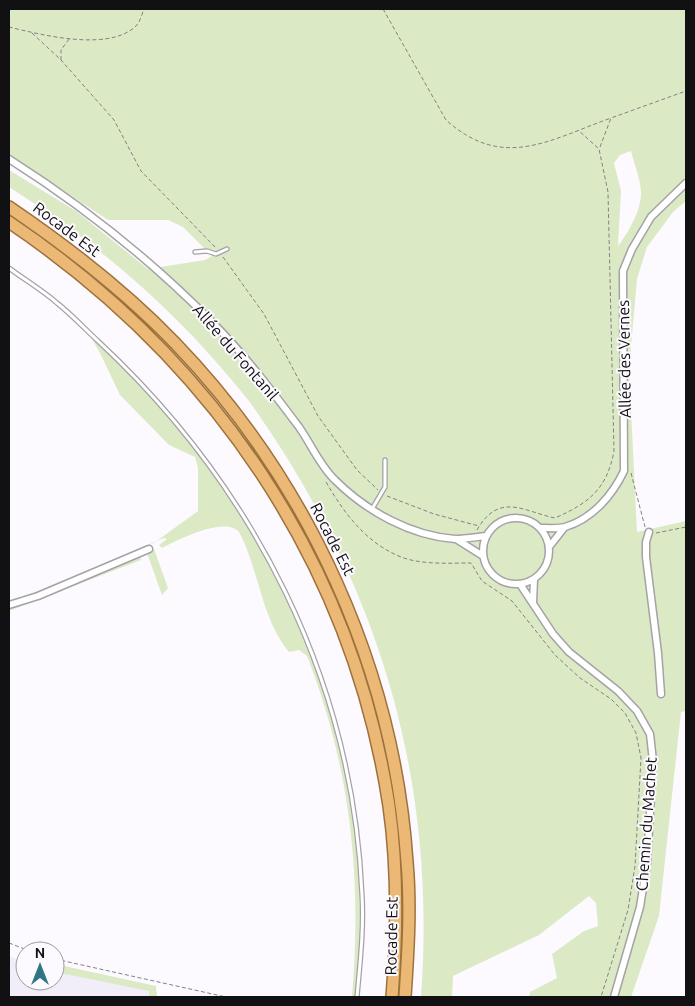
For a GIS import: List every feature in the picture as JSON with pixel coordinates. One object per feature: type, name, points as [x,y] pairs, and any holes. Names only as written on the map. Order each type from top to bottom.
[{"type":"highway","name":"Rocade Est","points":[[9,206],[120,290],[201,371],[261,448],[295,501],[327,561],[370,668],[395,768],[408,863],[409,914],[405,997]]},
{"type":"highway","name":"Rocade Est","points":[[9,222],[46,248],[111,300],[142,328],[193,381],[250,455],[283,506],[316,568],[357,672],[383,772],[389,807],[395,876],[392,997]]},
{"type":"street","name":"Allée du Fontanil","points":[[9,158],[62,192],[173,282],[248,362],[297,425],[335,480],[372,510],[402,526],[456,539],[486,536]]},
{"type":"street","name":"Allée des Vernes","points":[[540,528],[564,528],[589,516],[616,488],[625,467],[623,271],[632,249],[651,216],[686,184]]},
{"type":"street","points":[[511,518],[527,520],[540,528],[549,547],[546,565],[534,579],[520,584],[509,584],[492,574],[482,556],[486,536],[501,521],[511,518]]},
{"type":"street","name":"Allée des Vernes","points":[[549,547],[564,528]]},
{"type":"street","points":[[649,532],[646,542],[646,557],[661,694]]},
{"type":"street","name":"Allée du Fontanil","points":[[456,539],[482,556]]},
{"type":"street","points":[[9,605],[38,596],[150,549]]},
{"type":"street","points":[[533,604],[534,579]]},
{"type":"street","name":"Chemin du Machet","points":[[520,584],[569,652],[618,691],[637,711],[650,734],[653,761],[647,864],[640,907],[614,997]]},
{"type":"lane","points":[[195,252],[220,252],[227,248]]},
{"type":"lane","points":[[9,268],[57,303],[137,377],[200,451],[239,508],[282,580],[315,659],[332,712],[351,794],[362,897],[358,997]]},
{"type":"lane","points":[[372,510],[382,494],[385,460]]},
{"type":"path","points":[[9,27],[32,33],[70,38],[106,39],[124,35],[138,25],[144,9]]},
{"type":"path","points":[[384,9],[446,120],[462,134],[484,145],[507,149],[525,147],[686,91]]},
{"type":"path","points":[[32,33],[61,60],[114,120],[141,171],[220,252],[264,314],[318,416],[357,470],[382,494],[405,504],[479,526]]},
{"type":"path","points":[[61,60],[61,50],[70,38]]},
{"type":"path","points":[[474,537],[485,518],[498,510],[510,507],[524,508],[555,518],[578,508],[595,494],[611,468],[614,451],[610,336],[610,214],[599,149],[611,118]]},
{"type":"path","points":[[578,130],[599,149]]},
{"type":"path","points":[[625,467],[634,477],[645,526],[649,532],[658,533],[686,527]]},
{"type":"path","points":[[324,478],[354,524],[374,543],[402,558],[432,562],[471,563]]},
{"type":"path","points":[[471,550],[471,563],[482,581],[512,601],[555,655],[580,678],[611,699],[625,713],[636,733],[641,758],[635,866],[628,910],[601,997]]},
{"type":"path","points":[[65,961],[226,997]]},
{"type":"shaded area","points":[[9,956],[15,958],[15,991],[65,991],[65,974],[157,992],[157,997],[9,997]]},
{"type":"green space","points":[[9,9],[686,9],[686,201],[673,212],[647,247],[637,279],[629,369],[637,532],[686,521],[686,711],[681,712],[659,916],[631,997],[529,997],[530,992],[557,978],[552,954],[584,931],[598,926],[596,903],[589,896],[539,935],[453,976],[452,997],[421,997],[424,916],[419,838],[408,762],[390,688],[366,615],[335,544],[298,475],[254,408],[224,371],[150,294],[96,248],[9,187],[9,170],[76,211],[148,269],[205,260],[212,256],[183,227],[168,220],[108,220],[9,155]],"holes":[[[631,151],[641,193],[639,207],[633,221],[618,246],[621,191],[614,163],[620,155]]]},
{"type":"green space","points":[[91,337],[113,356],[143,388],[172,421],[211,471],[246,524],[277,579],[303,637],[325,697],[341,758],[353,821],[360,898],[356,997],[352,997],[355,909],[350,824],[334,740],[307,656],[299,650],[289,652],[280,639],[266,609],[246,546],[239,532],[232,528],[212,528],[189,535],[162,548],[159,545],[167,539],[164,538],[156,541],[198,511],[198,468],[195,457],[169,445],[120,395]]},
{"type":"green space","points":[[156,541],[154,543],[113,560]]},
{"type":"green space","points":[[154,549],[168,588],[162,595],[147,553]]},
{"type":"green space","points":[[140,556],[141,560],[9,611],[9,608]]},
{"type":"green space","points":[[113,560],[34,594],[9,603]]},
{"type":"green space","points":[[65,966],[156,986],[157,997],[149,997],[149,991],[65,974]]}]
